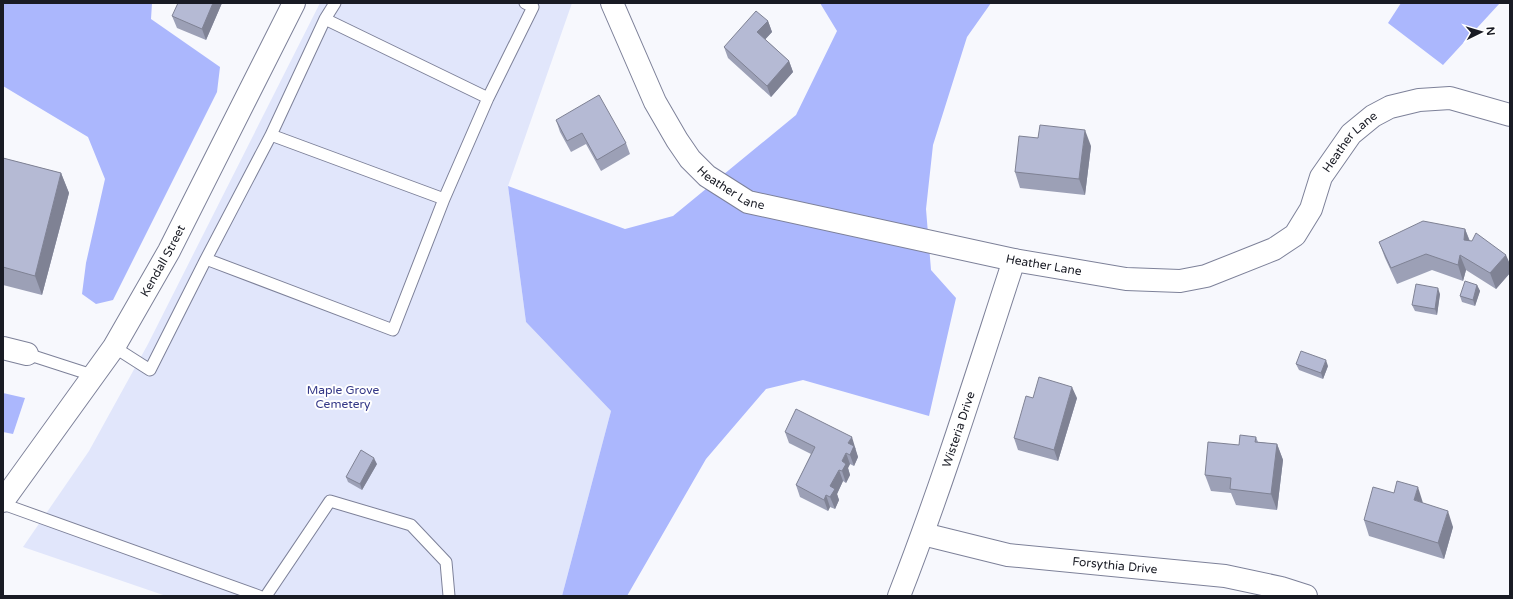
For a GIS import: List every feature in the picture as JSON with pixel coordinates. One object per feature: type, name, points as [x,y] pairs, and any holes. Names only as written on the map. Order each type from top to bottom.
[{"type":"street","name":"Kendall Street","points":[[3,503],[95,376],[114,347],[169,251],[294,3]]},
{"type":"street","name":"Heather Lane","points":[[612,3],[655,102],[677,140],[690,159],[707,176],[748,202],[1014,260],[1126,279],[1180,281],[1206,276],[1274,249],[1295,234],[1311,209],[1321,177],[1342,146],[1359,127],[1381,112],[1404,103],[1438,98],[1457,100],[1510,115]]},
{"type":"street","name":"Wisteria Drive","points":[[899,596],[923,534],[973,390],[1014,260]]},
{"type":"street","points":[[3,348],[27,354]]},
{"type":"street","name":"Forsythia Drive","points":[[923,534],[1008,555],[1225,576],[1281,588],[1306,596]]},
{"type":"lane","points":[[114,347],[150,370],[271,135],[325,19],[335,3]]},
{"type":"lane","points":[[206,259],[392,330],[444,199],[488,98],[533,7],[525,3]]},
{"type":"lane","points":[[325,19],[488,98]]},
{"type":"lane","points":[[271,135],[444,199]]},
{"type":"lane","points":[[27,354],[95,376]]},
{"type":"lane","points":[[266,596],[330,500],[411,525],[446,562],[449,596]]},
{"type":"lane","points":[[3,503],[259,596]]},
{"type":"green space","name":"Maple Grove Cemetery","points":[[320,3],[572,3],[508,186],[526,322],[611,411],[562,596],[166,596],[23,547],[89,451],[148,344]]},
{"type":"shaded area","points":[[3,3],[152,3],[151,19],[220,67],[217,92],[113,300],[96,304],[82,294],[86,263],[105,179],[88,137],[3,86]]},
{"type":"shaded area","points":[[820,3],[991,3],[967,37],[933,145],[926,209],[931,270],[956,298],[929,416],[803,380],[766,389],[706,459],[627,596],[562,596],[611,411],[526,322],[508,186],[625,229],[673,216],[796,115],[837,31]]},
{"type":"shaded area","points":[[1401,3],[1500,3],[1443,65],[1388,23]]},
{"type":"shaded area","points":[[3,393],[25,398],[13,434],[3,432]]},
{"type":"building","points":[[178,3],[213,3],[202,29],[172,16]]},
{"type":"building","points":[[756,11],[768,21],[757,32],[789,61],[767,86],[724,47]]},
{"type":"building","points":[[599,95],[626,143],[597,160],[582,133],[567,141],[556,120]]},
{"type":"building","points":[[1040,125],[1085,130],[1079,179],[1015,172],[1019,136],[1038,138]]},
{"type":"building","points":[[3,158],[61,173],[35,276],[3,267]]},
{"type":"building","points":[[1423,221],[1465,229],[1464,240],[1472,241],[1476,233],[1506,255],[1490,273],[1460,255],[1458,265],[1426,254],[1391,268],[1379,242]]},
{"type":"building","points":[[1465,281],[1477,285],[1473,300],[1460,296]]},
{"type":"building","points":[[1416,284],[1438,288],[1435,309],[1412,305]]},
{"type":"building","points":[[1301,351],[1326,360],[1321,373],[1296,364]]},
{"type":"building","points":[[1039,377],[1072,387],[1054,450],[1014,438],[1026,396],[1033,398]]},
{"type":"building","points":[[796,409],[852,437],[848,443],[854,446],[850,455],[846,453],[842,461],[846,464],[842,471],[839,470],[830,486],[835,489],[830,497],[826,495],[824,500],[796,485],[815,447],[785,432]]},
{"type":"building","points":[[1240,435],[1256,437],[1255,442],[1277,444],[1271,494],[1230,489],[1231,478],[1205,475],[1208,442],[1239,445]]},
{"type":"building","points":[[361,450],[374,458],[360,484],[346,477]]},
{"type":"building","points":[[1397,481],[1418,487],[1414,500],[1448,511],[1438,543],[1364,520],[1373,487],[1394,493]]}]
